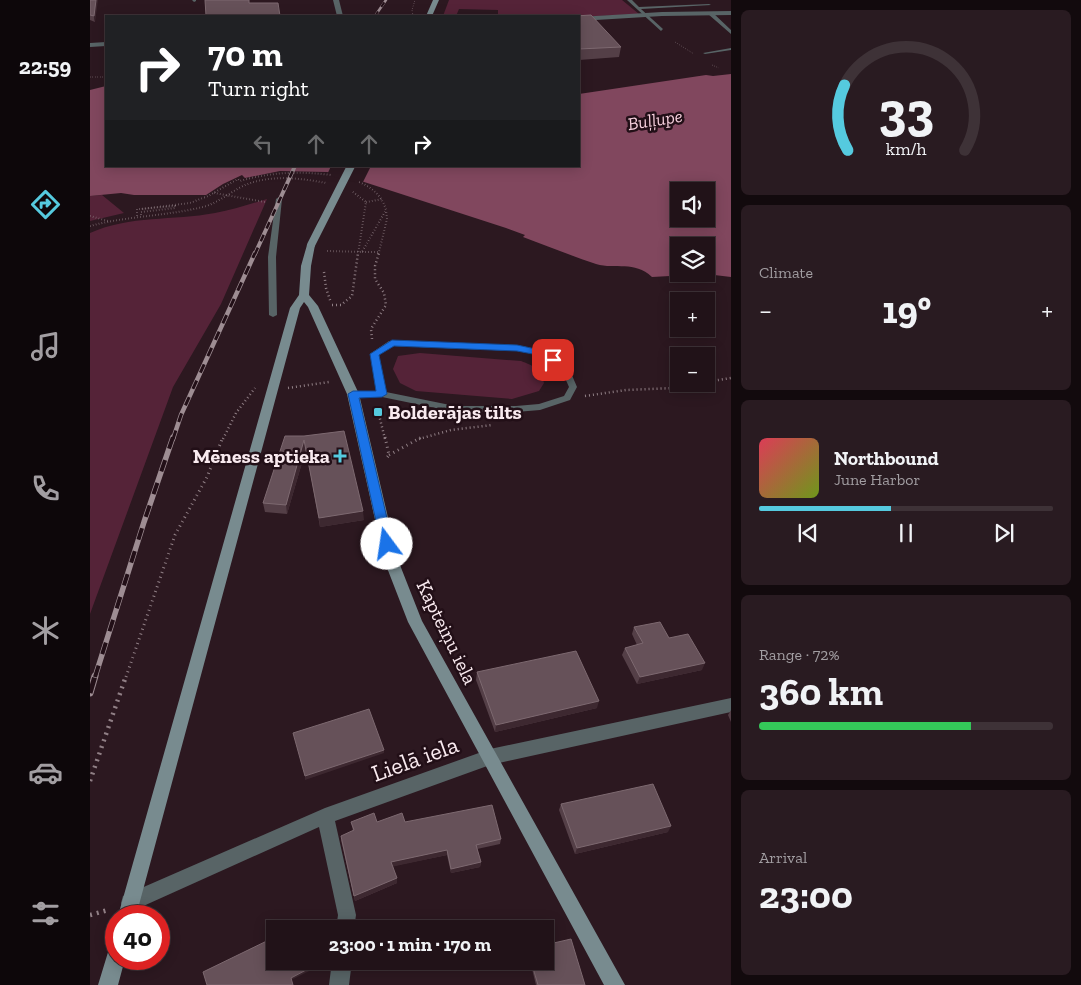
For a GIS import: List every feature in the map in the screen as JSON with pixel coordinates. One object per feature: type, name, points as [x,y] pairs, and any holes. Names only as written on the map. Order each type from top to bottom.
[{"type":"street","points":[[336,0],[340,15]]},
{"type":"street","points":[[429,15],[436,0]]},
{"type":"street","points":[[580,19],[731,13]]},
{"type":"street","points":[[90,45],[105,44]]},
{"type":"street","points":[[130,905],[228,557],[261,425],[295,308],[304,295],[306,266],[311,245],[350,167]]},
{"type":"street","name":"Kapteiņu iela","points":[[304,295],[314,306],[353,394],[391,560],[415,622],[615,985]]},
{"type":"street","name":"Lielā iela","points":[[139,905],[325,816],[490,757],[731,705]]},
{"type":"street","points":[[325,816],[347,915],[346,920]]},
{"type":"street","points":[[108,985],[112,970]]},
{"type":"street","points":[[339,985],[341,970]]},
{"type":"lane","points":[[629,0],[661,30]]},
{"type":"lane","points":[[638,8],[709,5]]},
{"type":"lane","points":[[710,13],[731,33]]},
{"type":"lane","points":[[705,52],[731,49]]},
{"type":"lane","points":[[273,315],[272,257],[279,200]]},
{"type":"lane","points":[[353,394],[382,394],[455,409],[516,409],[540,407],[567,398],[573,387],[564,368],[541,353],[517,348],[392,343],[374,354],[382,394]]},
{"type":"path","points":[[413,15],[412,10],[415,0]]},
{"type":"path","points":[[90,77],[105,77]]},
{"type":"path","points":[[137,216],[137,209],[190,204],[238,179],[298,172],[333,176]]},
{"type":"path","points":[[354,181],[369,186],[383,199],[386,210],[387,219],[375,266],[375,279],[384,293],[386,305],[371,329],[374,354]]},
{"type":"path","points":[[214,193],[270,203]]},
{"type":"path","points":[[366,202],[383,199]]},
{"type":"path","points":[[141,209],[175,206],[175,208],[141,212],[141,215]]},
{"type":"path","points":[[362,252],[386,210]]},
{"type":"path","points":[[90,216],[108,221]]},
{"type":"path","points":[[326,257],[328,247]]},
{"type":"path","points":[[327,251],[379,252]]},
{"type":"path","points":[[324,270],[326,288],[332,305]]},
{"type":"path","points":[[715,381],[731,378]]},
{"type":"path","points":[[90,781],[175,535],[207,477],[236,413],[257,386]]},
{"type":"path","points":[[567,398],[626,390],[670,388]]},
{"type":"path","points":[[389,455],[402,445],[416,438],[459,428],[506,424],[516,409]]},
{"type":"shaded area","points":[[449,0],[622,0],[639,14],[580,17],[580,15],[498,15],[498,10],[459,9],[456,15],[443,15]]},
{"type":"shaded area","points":[[102,195],[124,213],[90,221],[90,196]]},
{"type":"shaded area","points":[[267,199],[221,304],[173,387],[90,614],[90,233],[120,223],[222,212]]},
{"type":"shaded area","points":[[420,353],[521,361],[536,369],[541,374],[544,383],[539,391],[512,399],[416,391],[400,383],[393,369],[398,356]]},
{"type":"water","name":"Buļļupe","points":[[731,74],[731,277],[715,275],[715,237],[670,237],[670,276],[652,277],[632,267],[596,264],[523,237],[525,235],[506,228],[358,180],[327,172],[280,171],[245,178],[242,175],[206,195],[134,195],[121,193],[90,196],[90,90],[105,86],[105,167],[580,167],[580,94],[706,75]]},
{"type":"pier","points":[[331,167],[370,167],[362,184],[327,175]]},
{"type":"building","points":[[90,0],[96,0],[94,16],[90,15]]},
{"type":"building","points":[[205,0],[249,0],[249,3],[278,3],[280,15],[209,15],[206,15]]},
{"type":"building","points":[[591,15],[621,47],[580,49],[580,16]]},
{"type":"building","points":[[344,431],[363,511],[319,518],[304,440],[286,505],[263,503],[285,436],[304,436]]},
{"type":"building","points":[[660,622],[669,638],[688,634],[705,663],[640,677],[625,648],[643,643],[634,627]]},
{"type":"building","points":[[576,651],[599,701],[496,725],[477,672]]},
{"type":"building","points":[[369,709],[384,750],[305,776],[293,733]]},
{"type":"building","points":[[653,784],[671,826],[577,848],[561,804]]},
{"type":"building","points":[[492,805],[501,839],[476,845],[481,862],[451,869],[447,850],[391,862],[397,878],[354,896],[341,836],[354,830],[351,822],[374,813],[377,822],[402,813],[405,822]]},
{"type":"building","points":[[571,939],[585,985],[538,985],[534,970],[554,970],[554,943]]},
{"type":"building","points":[[266,941],[266,970],[306,970],[291,978],[293,985],[207,985],[203,972]]},
{"type":"railway","points":[[376,15],[386,0]]},
{"type":"railway","points":[[255,254],[295,167]]},
{"type":"railway","points":[[173,439],[181,415],[255,253]]},
{"type":"railway","points":[[95,677],[173,437]]},
{"type":"railway","points":[[90,693],[95,676]]},
{"type":"place","name":"Bolderājas tilts","points":[[378,412]]},
{"type":"place","name":"Mēness aptieka","points":[[340,456]]},
{"type":"route","points":[[387,544],[353,394],[382,394],[374,354],[392,343],[517,348],[541,353],[553,360]]}]
